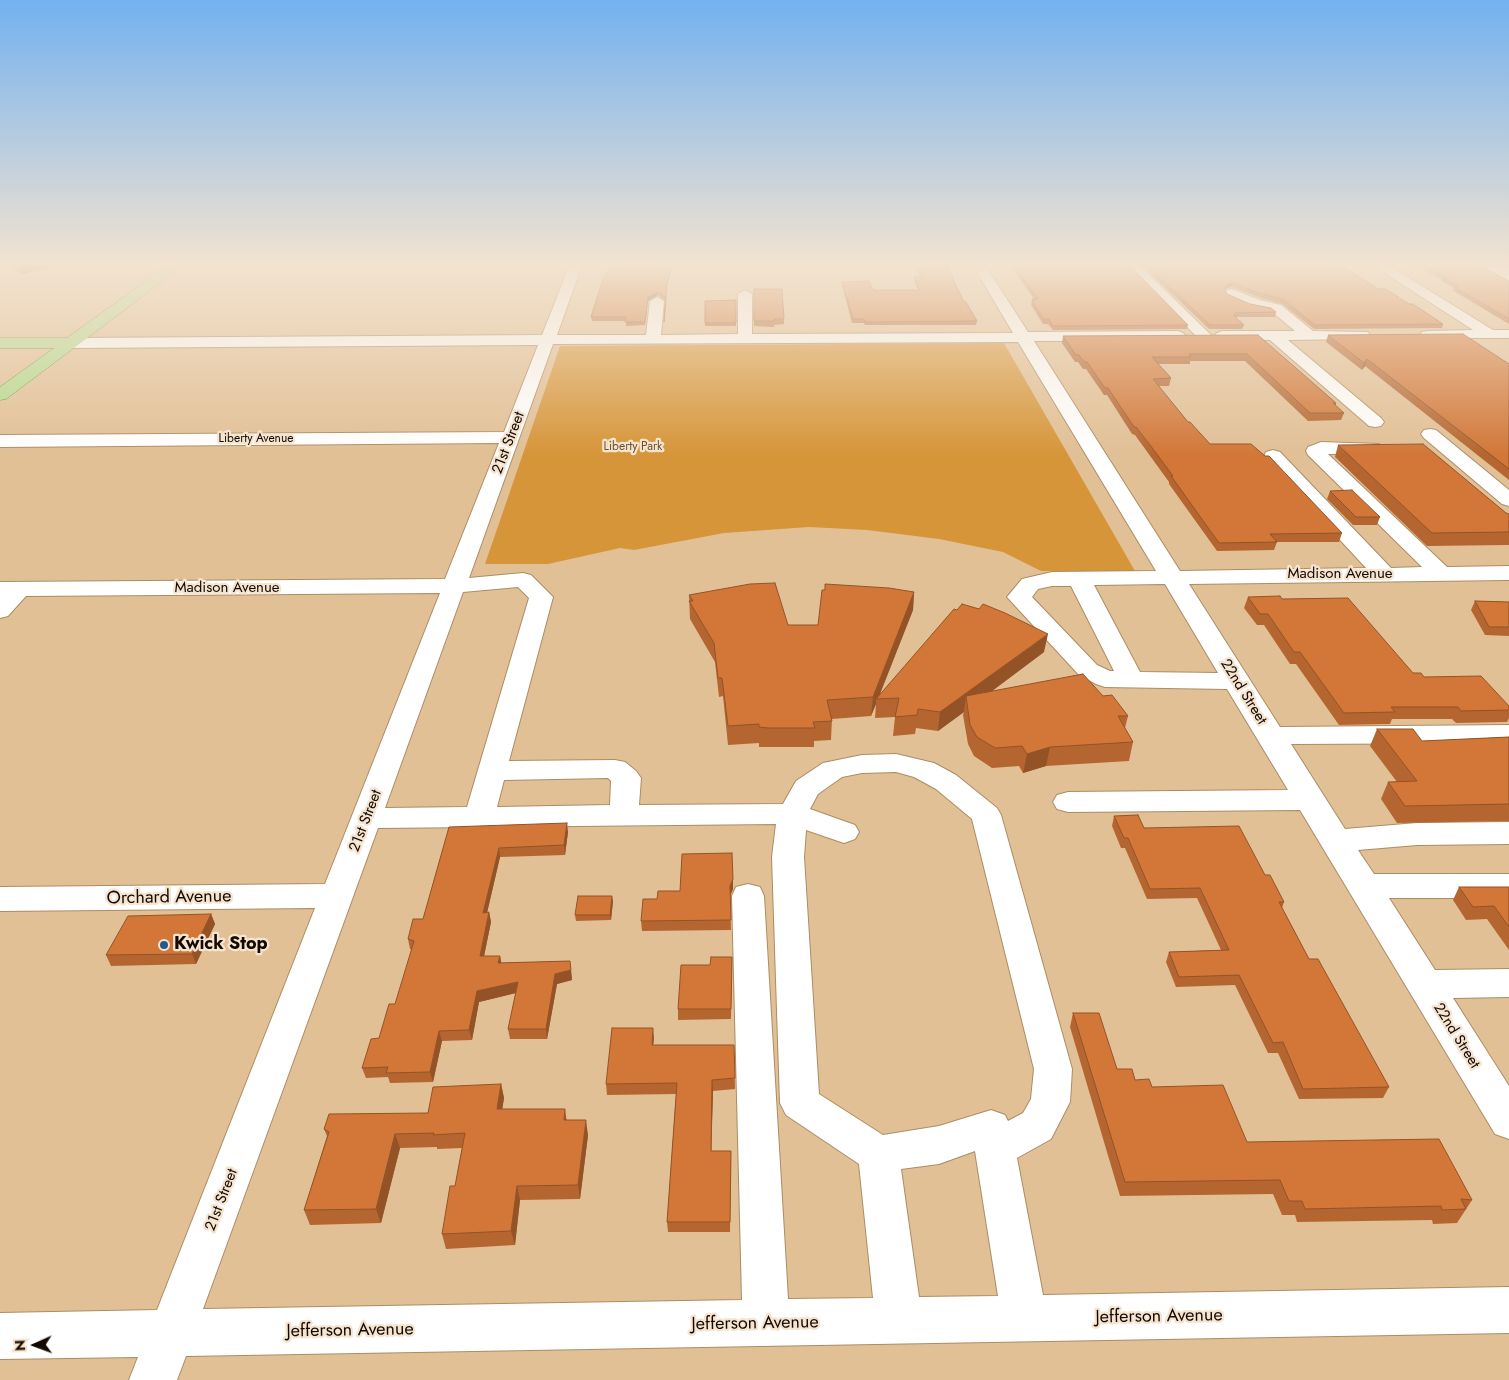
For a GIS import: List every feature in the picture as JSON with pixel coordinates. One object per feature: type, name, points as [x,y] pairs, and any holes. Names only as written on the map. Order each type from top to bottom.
[{"type":"main road","points":[[0,395],[94,326]]},
{"type":"main road","points":[[0,343],[71,343]]},
{"type":"street","name":"21st Street","points":[[153,1380],[553,326]]},
{"type":"street","points":[[653,339],[654,326]]},
{"type":"street","points":[[745,326],[745,338]]},
{"type":"street","name":"22nd Street","points":[[1016,326],[1424,984],[1505,1110]]},
{"type":"street","points":[[1194,326],[1204,336]]},
{"type":"street","points":[[1298,326],[1309,335]]},
{"type":"street","points":[[1478,326],[1509,346]]},
{"type":"street","points":[[1409,335],[1509,334]]},
{"type":"street","points":[[1273,335],[1375,422]]},
{"type":"street","points":[[71,343],[1382,335]]},
{"type":"street","name":"Liberty Avenue","points":[[0,441],[511,437]]},
{"type":"street","points":[[1509,500],[1425,441],[1431,454],[1509,520]]},
{"type":"street","points":[[1394,448],[1321,448],[1315,451],[1441,574]]},
{"type":"street","points":[[1273,456],[1384,574]]},
{"type":"street","name":"Madison Avenue","points":[[1131,680],[1105,679],[1088,670],[1019,597],[1030,584],[1052,579],[1509,573]]},
{"type":"street","points":[[1079,578],[1131,680],[1236,681]]},
{"type":"street","name":"Madison Avenue","points":[[10,589],[455,586],[523,580],[541,597],[492,771]]},
{"type":"street","points":[[0,612],[10,589]]},
{"type":"street","points":[[1270,736],[1509,734]]},
{"type":"street","points":[[991,1128],[939,1146],[878,1154],[800,1103],[788,857],[792,814],[806,788],[832,770],[862,764],[896,764],[924,770],[946,782],[986,815],[1053,1068],[1050,1102],[1037,1126],[995,1149],[1025,1319]]},
{"type":"street","points":[[479,816],[492,771],[615,769],[626,778],[624,814]]},
{"type":"street","points":[[1068,802],[1310,800]]},
{"type":"street","points":[[367,818],[624,814],[792,814],[844,832]]},
{"type":"street","points":[[1336,841],[1417,834],[1509,832]]},
{"type":"street","points":[[1363,886],[1509,886]]},
{"type":"street","name":"Orchard Avenue","points":[[0,899],[337,896]]},
{"type":"street","points":[[748,896],[766,1324]]},
{"type":"street","points":[[1424,984],[1509,983]]},
{"type":"street","points":[[878,1154],[899,1321]]},
{"type":"street","name":"Jefferson Avenue","points":[[0,1336],[1509,1310]]},
{"type":"green space","name":"Liberty Park","points":[[1004,343],[1135,571],[1041,571],[1003,552],[939,539],[867,530],[809,527],[724,533],[634,550],[620,548],[548,564],[485,564],[560,346]]},
{"type":"building","points":[[1463,334],[1509,364],[1509,469],[1367,359],[1364,363],[1328,335]]},
{"type":"building","points":[[1258,335],[1336,403],[1333,403],[1344,413],[1310,413],[1247,354],[1189,354],[1191,357],[1152,357],[1171,378],[1153,379],[1188,422],[1210,444],[1251,444],[1265,456],[1269,456],[1342,533],[1270,534],[1277,542],[1219,543],[1171,476],[1173,476],[1136,427],[1134,427],[1108,388],[1105,388],[1087,362],[1084,362],[1079,355],[1076,355],[1063,336]]},
{"type":"building","points":[[1423,444],[1509,514],[1509,532],[1432,533],[1338,445]]},
{"type":"building","points":[[1352,490],[1380,517],[1356,517],[1330,491]]},
{"type":"building","points":[[775,583],[788,625],[818,625],[822,590],[825,590],[825,584],[889,588],[914,592],[873,697],[827,700],[832,721],[813,722],[815,728],[768,728],[759,727],[759,724],[728,726],[722,678],[718,678],[714,643],[689,601],[693,601],[689,595],[750,584]]},
{"type":"building","points":[[1280,596],[1282,599],[1348,598],[1413,673],[1421,673],[1424,677],[1481,676],[1509,706],[1509,710],[1461,711],[1458,707],[1391,707],[1395,712],[1344,713],[1300,652],[1294,652],[1268,614],[1260,614],[1248,597]]},
{"type":"building","points":[[1475,601],[1509,602],[1509,627],[1489,627]]},
{"type":"building","points":[[962,604],[979,609],[983,604],[1048,634],[940,712],[918,709],[917,715],[895,717],[899,698],[876,699],[954,609],[957,610]]},
{"type":"building","points":[[1083,674],[1103,696],[1112,695],[1128,716],[1118,716],[1133,742],[1050,747],[1027,754],[1022,746],[995,748],[977,737],[970,725],[966,696]]},
{"type":"building","points":[[1377,729],[1413,729],[1422,741],[1509,737],[1509,804],[1405,806],[1388,782],[1417,781]]},
{"type":"building","points":[[1138,815],[1144,828],[1239,826],[1265,875],[1270,875],[1284,902],[1279,902],[1309,959],[1318,959],[1389,1087],[1303,1089],[1283,1042],[1273,1043],[1239,975],[1179,977],[1169,952],[1229,950],[1200,888],[1150,889],[1128,838],[1124,838],[1114,816]]},
{"type":"building","points":[[567,823],[564,845],[499,848],[483,913],[489,912],[480,956],[500,956],[498,963],[570,961],[571,970],[555,974],[546,1029],[508,1029],[518,982],[477,991],[469,1030],[439,1031],[430,1072],[386,1073],[388,1067],[362,1068],[371,1039],[379,1038],[389,1004],[395,1004],[414,941],[408,939],[413,919],[423,919],[449,827]]},
{"type":"building","points":[[732,853],[733,879],[730,886],[731,920],[641,921],[643,899],[657,899],[658,891],[680,891],[682,854]]},
{"type":"building","points":[[1459,887],[1509,887],[1509,927],[1494,906],[1473,907]]},
{"type":"building","points":[[578,896],[612,896],[610,915],[575,915]]},
{"type":"building","name":"Kwick Stop","points":[[211,914],[192,954],[106,955],[128,916]]},
{"type":"building","points":[[711,957],[732,957],[731,1009],[678,1009],[681,965],[710,965]]},
{"type":"building","points":[[1073,1013],[1099,1013],[1117,1069],[1132,1069],[1135,1080],[1149,1079],[1152,1087],[1223,1085],[1247,1142],[1439,1139],[1472,1200],[1461,1199],[1466,1209],[1442,1210],[1441,1206],[1305,1209],[1302,1201],[1289,1201],[1280,1180],[1125,1182]]},
{"type":"building","points":[[612,1028],[653,1028],[652,1045],[734,1045],[735,1078],[712,1080],[711,1151],[731,1151],[730,1222],[667,1222],[677,1083],[606,1084]]},
{"type":"building","points":[[501,1084],[497,1109],[565,1109],[564,1120],[586,1120],[578,1185],[517,1186],[511,1231],[442,1234],[450,1186],[455,1186],[465,1133],[433,1135],[434,1133],[395,1134],[376,1209],[304,1210],[329,1132],[324,1129],[329,1114],[428,1113],[433,1087]]},
{"type":"place","name":"Kwick Stop","points":[[164,945]]}]
